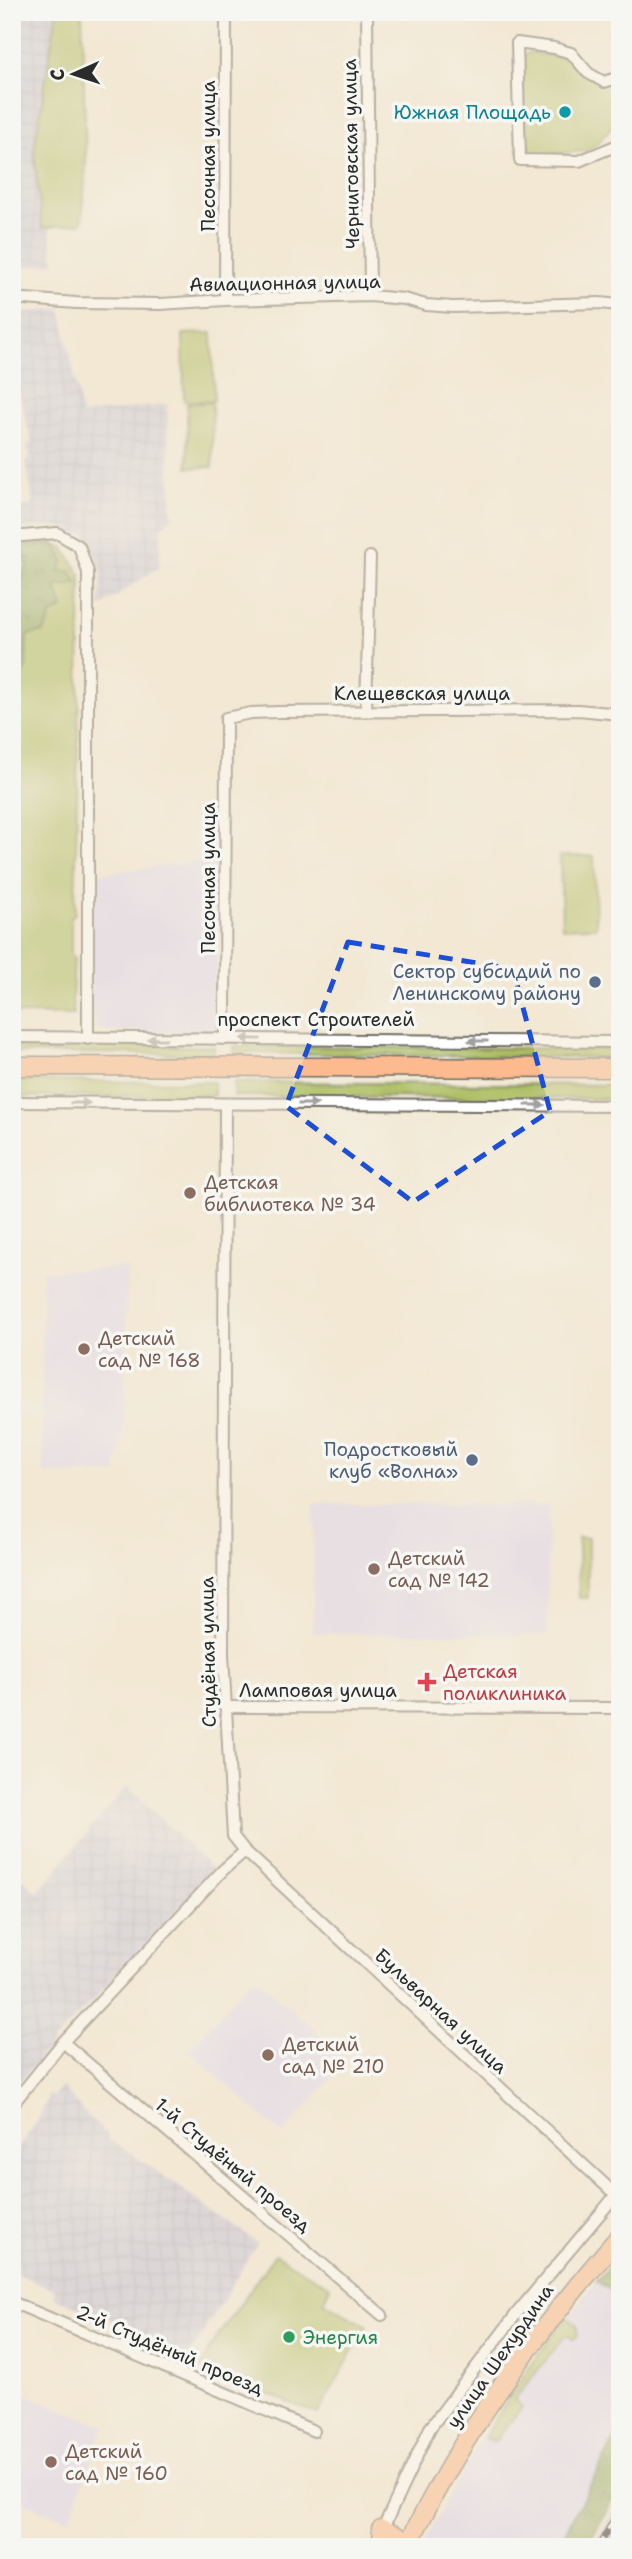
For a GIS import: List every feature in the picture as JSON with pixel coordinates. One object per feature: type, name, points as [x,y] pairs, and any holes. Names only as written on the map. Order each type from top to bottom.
[{"type":"main road","points":[[12,1066],[620,1068]]},
{"type":"main road","name":"улица Шехурдина","points":[[409,2544],[457,2455],[501,2385],[566,2297],[620,2236]]},
{"type":"main road","points":[[381,2529],[409,2544]]},
{"type":"street","name":"Песочная улица","points":[[225,300],[226,12]]},
{"type":"street","name":"Черниговская улица","points":[[367,12],[370,296]]},
{"type":"street","points":[[620,77],[604,82],[588,73],[571,53],[517,43],[520,160],[579,161],[620,144]]},
{"type":"street","name":"Авиационная улица","points":[[12,298],[76,303],[169,304],[370,296],[453,307],[599,303],[620,305]]},
{"type":"street","points":[[12,537],[57,533],[79,546],[88,572],[88,1039]]},
{"type":"street","points":[[366,711],[370,557]]},
{"type":"street","name":"Клещевская улица","points":[[226,718],[251,713],[366,711],[578,710],[620,714]]},
{"type":"street","name":"Песочная улица","points":[[225,1039],[226,718]]},
{"type":"street","name":"проспект Строителей","points":[[12,1037],[620,1042]]},
{"type":"street","points":[[12,1102],[620,1105]]},
{"type":"street","name":"Студёная улица","points":[[225,1104],[225,1707],[233,1836],[245,1851]]},
{"type":"street","name":"Ламповая улица","points":[[225,1707],[620,1708]]},
{"type":"street","points":[[12,2105],[63,2042],[223,1870],[245,1851]]},
{"type":"street","name":"Бульварная улица","points":[[245,1851],[618,2193]]},
{"type":"street","name":"1-й Студёный проезд","points":[[63,2042],[382,2315]]},
{"type":"street","points":[[374,2547],[430,2428],[517,2313],[618,2193]]},
{"type":"street","name":"2-й Студёный проезд","points":[[12,2302],[314,2431]]},
{"type":"highlighted area","points":[[348,942],[513,969],[550,1111],[413,1202],[286,1106]]},
{"type":"shaded area","points":[[12,12],[57,12],[34,150],[43,228],[49,226],[55,263],[12,269]]},
{"type":"shaded area","points":[[61,309],[82,415],[167,404],[172,518],[161,527],[159,567],[99,608],[102,571],[85,533],[73,534],[56,526],[12,529],[12,508],[33,505],[26,461],[31,458],[27,445],[32,443],[15,377],[12,377],[12,313]]},
{"type":"shaded area","points":[[217,861],[215,1029],[207,1032],[98,1030],[91,1013],[92,879],[95,874]]},
{"type":"shaded area","name":"Детский сад № 168","points":[[127,1268],[124,1426],[116,1473],[43,1474],[42,1271]]},
{"type":"shaded area","points":[[314,1504],[548,1505],[547,1635],[313,1633]]},
{"type":"shaded area","points":[[127,1786],[214,1871],[57,2038],[12,2090],[12,1889],[23,1879],[37,1893]]},
{"type":"shaded area","name":"Детский сад № 210","points":[[254,1976],[348,2060],[282,2134],[188,2050]]},
{"type":"shaded area","points":[[61,2086],[105,2132],[109,2140],[257,2243],[188,2358],[128,2326],[55,2298],[54,2289],[12,2272],[12,2158],[40,2116],[49,2095],[53,2097]]},
{"type":"shaded area","points":[[596,2281],[620,2295],[620,2430],[557,2547],[421,2547],[467,2462],[533,2361]]},
{"type":"shaded area","name":"Детский сад № 160","points":[[12,2390],[104,2426],[69,2520],[12,2498]]},
{"type":"shaded area","points":[[620,2498],[620,2538],[615,2547],[592,2547]]},
{"type":"green space","points":[[57,12],[82,12],[86,163],[82,223],[42,228],[34,150]]},
{"type":"green space","points":[[530,52],[569,59],[609,80],[614,92],[614,124],[597,144],[586,151],[532,156],[523,150],[522,56]]},
{"type":"green space","points":[[212,333],[214,401],[184,401],[183,334]]},
{"type":"green space","points":[[212,402],[213,467],[188,468],[187,404]]},
{"type":"green space","points":[[49,542],[63,547],[81,575],[75,913],[71,918],[74,1015],[12,1014],[12,546]]},
{"type":"green space","points":[[50,545],[58,548],[64,560],[59,572],[71,571],[78,584],[56,586],[63,609],[52,614],[44,632],[27,635],[26,670],[12,688],[12,591],[17,590],[28,565],[21,546]]},
{"type":"green space","points":[[560,856],[594,856],[596,927],[562,928]]},
{"type":"green space","points":[[12,1046],[214,1046],[214,1054],[12,1053]]},
{"type":"green space","points":[[234,1046],[620,1049],[620,1058],[234,1053]]},
{"type":"green space","points":[[12,1081],[214,1082],[214,1096],[12,1097]]},
{"type":"green space","points":[[234,1082],[620,1085],[620,1099],[234,1096]]},
{"type":"green space","points":[[578,1538],[588,1538],[588,1598],[579,1598]]},
{"type":"green space","name":"Энергия","points":[[275,2254],[330,2287],[323,2302],[367,2326],[318,2414],[201,2368],[209,2349]]},
{"type":"green space","points":[[620,2254],[620,2295],[596,2281]]},
{"type":"green space","points":[[567,2317],[576,2324],[578,2334],[574,2340],[566,2335],[514,2400],[522,2407],[495,2441],[485,2439],[533,2361]]},
{"type":"green space","points":[[620,2430],[620,2487],[586,2547],[557,2547]]},
{"type":"railway","points":[[598,2547],[620,2508]]},
{"type":"place","name":"Южная Площадь","points":[[565,112]]},
{"type":"place","name":"Сектор субсидий по Ленинскому району","points":[[595,982]]},
{"type":"place","name":"Детская библиотека № 34","points":[[190,1193]]},
{"type":"place","name":"Детский сад № 168","points":[[84,1349]]},
{"type":"place","name":"Подростковый клуб «Волна»","points":[[472,1460]]},
{"type":"place","name":"Детский сад № 142","points":[[374,1569]]},
{"type":"place","name":"Детская поликлиника","points":[[427,1682]]},
{"type":"place","name":"Детский сад № 210","points":[[268,2055]]},
{"type":"place","name":"Энергия","points":[[289,2337]]},
{"type":"place","name":"Детский сад № 160","points":[[51,2462]]}]
